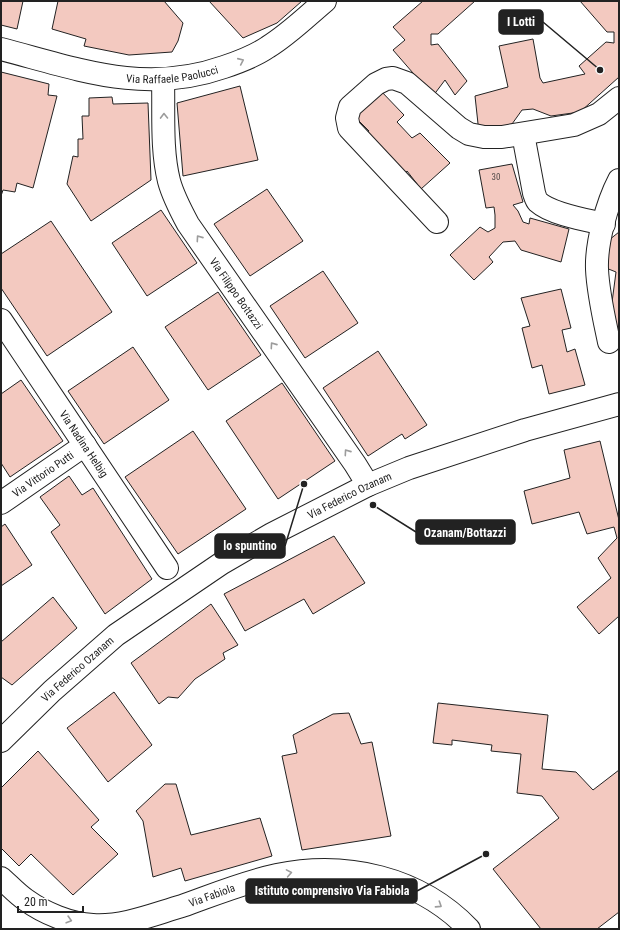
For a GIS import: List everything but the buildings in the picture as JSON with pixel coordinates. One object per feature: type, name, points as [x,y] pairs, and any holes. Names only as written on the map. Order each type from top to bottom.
[{"type":"street","name":"Via Raffaele Paolucci","points":[[1,49],[101,75],[163,80],[184,78],[200,75],[233,64],[267,48],[325,1]]},
{"type":"street","points":[[437,222],[350,128],[347,118],[350,107],[380,81],[393,78],[407,83],[459,128],[476,136],[494,137],[523,134],[583,122],[598,114],[619,98]]},
{"type":"street","name":"Via Filippo Bottazzi","points":[[163,80],[166,167],[172,190],[188,224],[355,464],[368,485]]},
{"type":"street","points":[[523,134],[534,193],[538,201],[548,209],[572,217],[604,224]]},
{"type":"street","points":[[609,342],[599,289],[597,269],[598,248],[612,197],[619,180]]},
{"type":"street","name":"Via Nadina Helbig","points":[[1,320],[167,568]]},
{"type":"street","name":"Via Federico Ozanam","points":[[1,741],[79,666],[127,627],[237,554],[277,531],[368,485],[421,463],[525,430],[619,404]]},
{"type":"street","name":"Via Vittorio Putti","points":[[1,504],[85,445]]},
{"type":"street","name":"Via Fabiola","points":[[1,878],[26,900],[42,910],[84,924],[100,925],[120,923],[153,914],[276,875],[309,870],[358,872],[395,881],[418,891],[447,910],[469,929]]},
{"type":"place","name":"I Lotti","points":[[600,70]]},
{"type":"place","name":"lo spuntino","points":[[304,484]]},
{"type":"place","name":"Ozanam/Bottazzi","points":[[373,505]]},
{"type":"place","name":"Istituto comprensivo Via Fabiola","points":[[486,854]]}]
